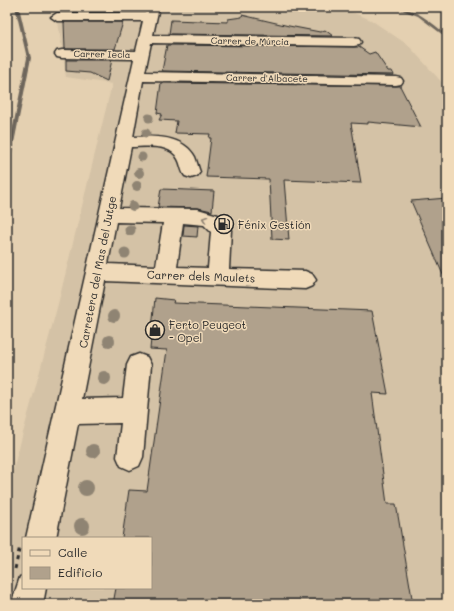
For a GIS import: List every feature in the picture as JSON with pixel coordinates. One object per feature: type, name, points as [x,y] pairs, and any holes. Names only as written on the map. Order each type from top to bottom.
[{"type":"street","points":[[57,17],[152,12]]},
{"type":"street","name":"Carretera del Mas del Jutge","points":[[42,537],[123,142],[152,12]]},
{"type":"street","name":"Carrer de Múrcia","points":[[144,47],[354,42]]},
{"type":"street","name":"Carrer Iecla","points":[[62,54],[144,47]]},
{"type":"street","name":"Carrer d'Albacete","points":[[137,76],[396,81]]},
{"type":"street","points":[[123,142],[166,143],[177,148],[186,157],[191,172]]},
{"type":"street","points":[[109,215],[198,216],[211,220],[221,230],[218,276]]},
{"type":"street","points":[[165,274],[174,216]]},
{"type":"street","name":"Carrer dels Maulets","points":[[97,272],[305,280]]},
{"type":"street","points":[[130,456],[139,365]]},
{"type":"street","points":[[69,412],[134,410]]},
{"type":"street","points":[[27,604],[31,589]]},
{"type":"shaded area","points":[[56,7],[340,7],[371,20],[408,45],[447,88],[447,604],[7,604],[7,492],[58,304],[112,84],[66,77]]},
{"type":"building","points":[[75,7],[127,7],[126,12],[72,12]]},
{"type":"building","points":[[242,15],[320,32],[325,30],[333,36],[169,34],[171,20],[228,22],[228,19],[242,17]]},
{"type":"building","points":[[64,22],[123,22],[115,49],[65,49]]},
{"type":"building","points":[[167,45],[359,47],[369,54],[375,52],[388,71],[392,71],[394,75],[162,71]]},
{"type":"building","points":[[66,60],[112,60],[107,81],[90,73],[66,71]]},
{"type":"building","points":[[161,83],[400,86],[421,127],[368,122],[368,124],[351,123],[361,183],[284,180],[289,240],[272,239],[269,179],[206,177],[211,138],[209,138],[210,134],[175,133],[177,121],[159,120],[162,114],[157,113]]},
{"type":"building","points":[[161,189],[214,191],[212,211],[198,208],[158,207]]},
{"type":"building","points":[[447,198],[447,284],[411,201]]},
{"type":"building","points":[[184,225],[198,226],[197,237],[183,236]]},
{"type":"building","points":[[155,298],[174,300],[173,303],[372,311],[388,394],[372,393],[387,504],[396,504],[413,604],[113,604],[116,589],[152,589],[152,537],[122,537],[129,490],[147,491],[167,350],[150,349]]},
{"type":"waterway","points":[[7,168],[29,58],[17,7]]},
{"type":"waterway","points":[[396,7],[419,15],[447,37]]},
{"type":"place","name":"Fénix Gestión","points":[[224,224]]},
{"type":"place","name":"Ferto Peugeot - Opel","points":[[155,330]]}]
